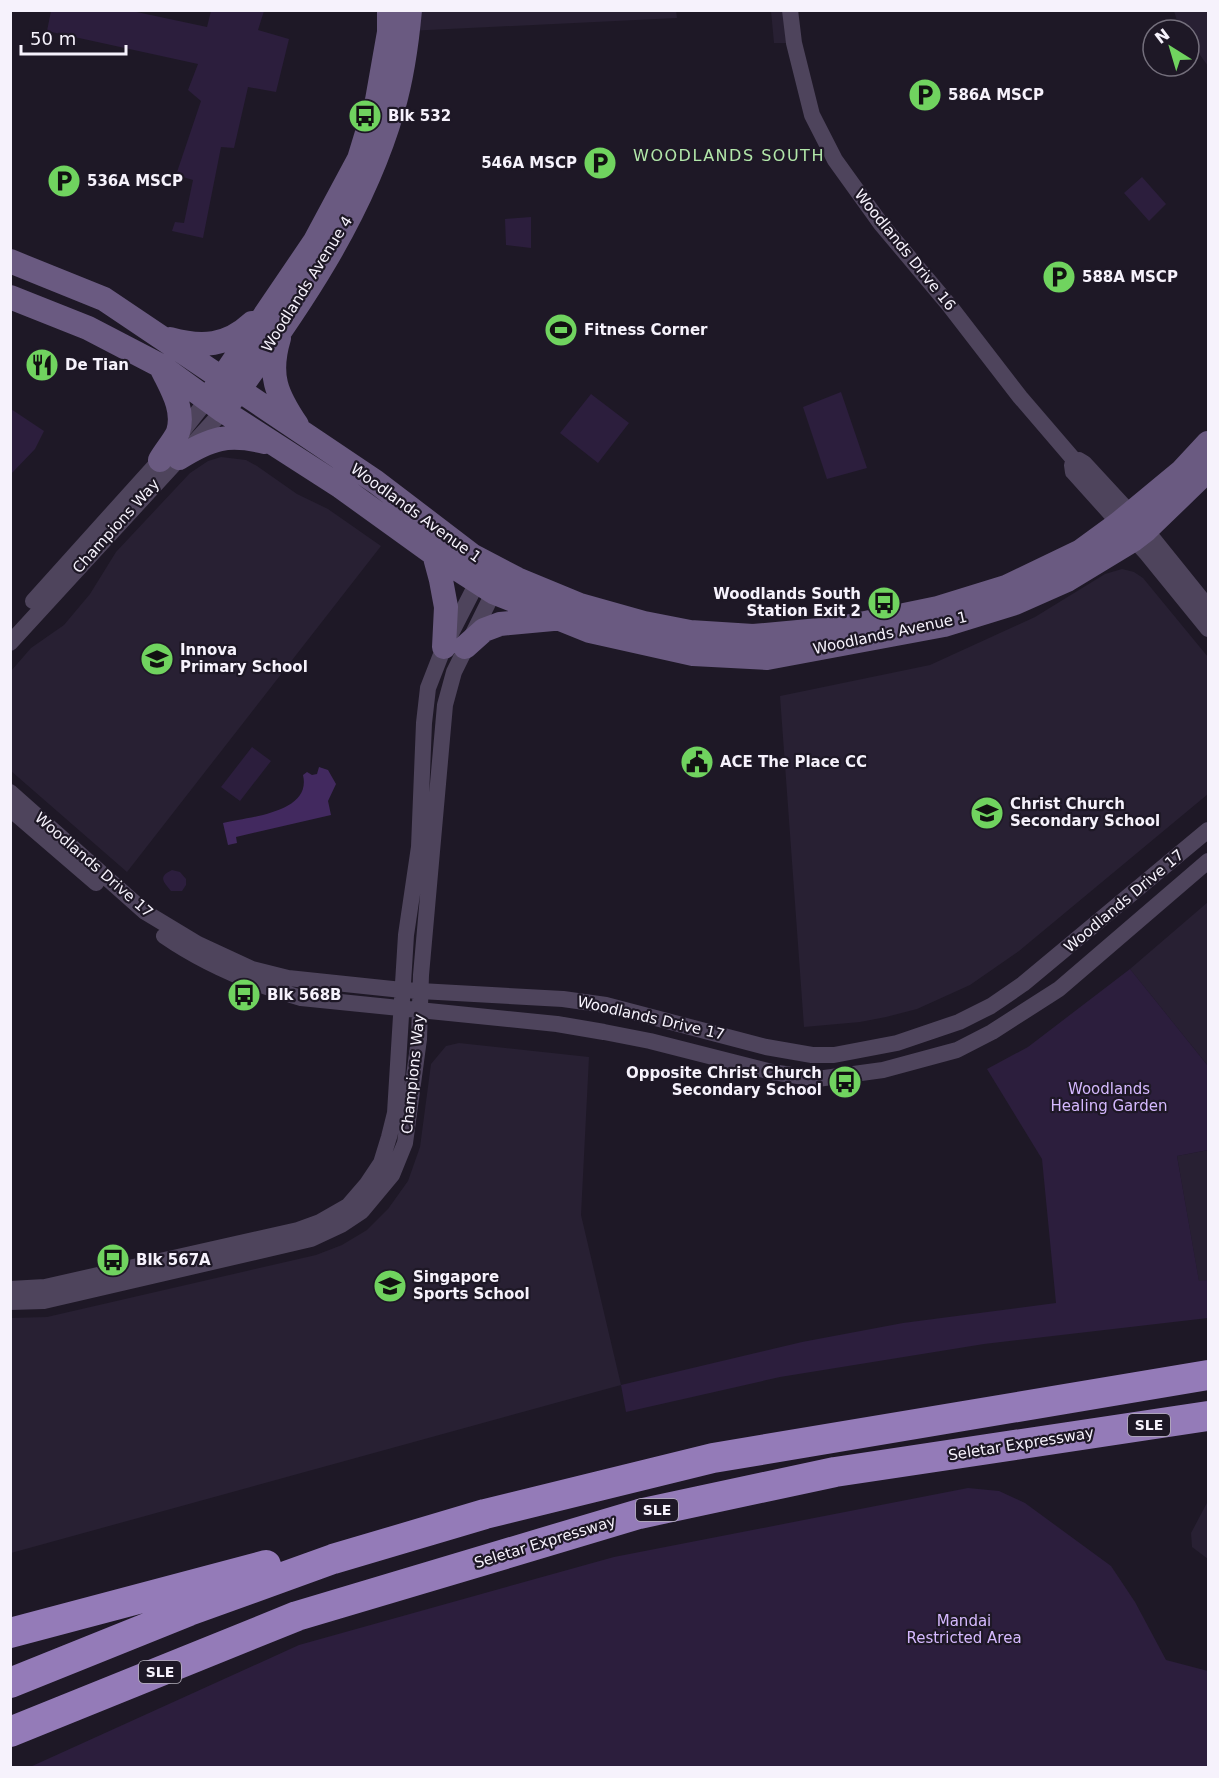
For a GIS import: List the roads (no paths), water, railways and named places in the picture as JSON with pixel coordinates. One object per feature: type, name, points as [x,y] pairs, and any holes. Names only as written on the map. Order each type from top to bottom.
[{"type":"highway","points":[[1178,1380],[1191,1369],[1209,1365]]},
{"type":"highway","name":"SLE","points":[[10,1683],[189,1611],[333,1559],[485,1514],[713,1458],[1209,1375]]},
{"type":"highway","name":"Seletar Expressway","points":[[10,1732],[297,1616],[639,1514],[835,1472],[1209,1416]]},
{"type":"highway","points":[[1089,1434],[1209,1425]]},
{"type":"highway","points":[[10,1633],[392,1533],[485,1514]]},
{"type":"street","name":"Woodlands Avenue 4","points":[[231,383],[274,300],[315,241],[358,159],[377,100],[389,32],[389,10]]},
{"type":"street","name":"Woodlands Avenue 4","points":[[215,405],[231,383],[283,326],[336,242],[359,200],[375,163],[393,108],[410,10]]},
{"type":"street","name":"Woodlands Drive 16","points":[[790,10],[794,43],[812,115],[835,160],[881,224],[949,305],[1020,397],[1075,461],[1084,463],[1132,527],[1209,607]]},
{"type":"street","name":"Woodlands Avenue 1","points":[[10,261],[104,299],[159,335],[376,482],[473,556],[490,577],[555,618],[590,631],[693,654],[766,658],[944,625],[1015,603],[1067,580],[1132,527],[1209,470]]},
{"type":"street","name":"Woodlands Avenue 1","points":[[10,297],[88,328],[161,366],[273,444],[341,487],[434,554],[490,577],[580,605],[644,623],[690,632],[753,636],[841,628],[938,608],[1006,587],[1132,527],[1209,443]]},
{"type":"street","points":[[159,335],[194,344],[212,344],[232,338],[259,318],[274,300]]},
{"type":"street","points":[[283,326],[274,353],[273,372],[280,396],[302,432]]},
{"type":"street","points":[[161,366],[179,406],[180,418],[177,434],[169,459]]},
{"type":"street","name":"Champions Way","points":[[10,643],[215,405]]},
{"type":"street","points":[[169,459],[200,445],[239,436],[273,444]]},
{"type":"street","points":[[338,457],[334,470],[341,487]]},
{"type":"street","name":"Champions Way","points":[[10,627],[169,459]]},
{"type":"street","name":"Woodlands Drive 16","points":[[1132,527],[1147,554],[1209,629]]},
{"type":"street","points":[[434,554],[454,647],[500,624],[555,618]]},
{"type":"street","name":"Champions Way","points":[[10,1289],[45,1287],[298,1230],[320,1222],[348,1206],[367,1184],[381,1163],[394,1113],[406,935],[419,847],[424,723],[428,688],[454,647],[490,577]]},
{"type":"street","name":"Champions Way","points":[[10,1302],[44,1301],[311,1239],[342,1225],[362,1211],[392,1175],[405,1143],[418,1047],[445,705],[454,672],[454,647]]},
{"type":"street","name":"Woodlands Drive 17","points":[[10,792],[145,912],[198,944],[252,969],[288,978],[402,990],[563,999],[606,1005],[766,1047],[812,1055],[834,1055],[897,1043],[959,1022],[991,1006],[1015,990],[1209,831]]},
{"type":"street","name":"Woodlands Drive 17","points":[[10,809],[141,920],[189,953],[262,986],[301,998],[557,1024],[650,1041],[772,1072],[817,1079],[883,1070],[957,1050],[992,1032],[1059,989],[1209,861]]},
{"type":"place","name":"586A MSCP","points":[[925,95]]},
{"type":"place","name":"Blk 532","points":[[365,116]]},
{"type":"place","name":"546A MSCP","points":[[600,163]]},
{"type":"place","name":"536A MSCP","points":[[64,181]]},
{"type":"place","name":"588A MSCP","points":[[1059,277]]},
{"type":"place","name":"Fitness Corner","points":[[561,330]]},
{"type":"place","name":"De Tian","points":[[42,365]]},
{"type":"place","name":"Woodlands South Station Exit 2","points":[[884,603]]},
{"type":"place","name":"Innova Primary School","points":[[157,659]]},
{"type":"place","name":"ACE The Place CC","points":[[697,762]]},
{"type":"place","name":"Christ Church Secondary School","points":[[987,813]]},
{"type":"place","name":"Blk 568B","points":[[244,995]]},
{"type":"place","name":"Opposite Christ Church Secondary School","points":[[845,1082]]},
{"type":"place","name":"Blk 567A","points":[[113,1260]]},
{"type":"place","name":"Singapore Sports School","points":[[390,1286]]},
{"type":"district","name":"WOODLANDS SOUTH","points":[[729,155]]},
{"type":"park label","name":"Woodlands Healing Garden","points":[[1109,1098]]},
{"type":"park label","name":"Mandai Restricted Area","points":[[964,1630]]}]
